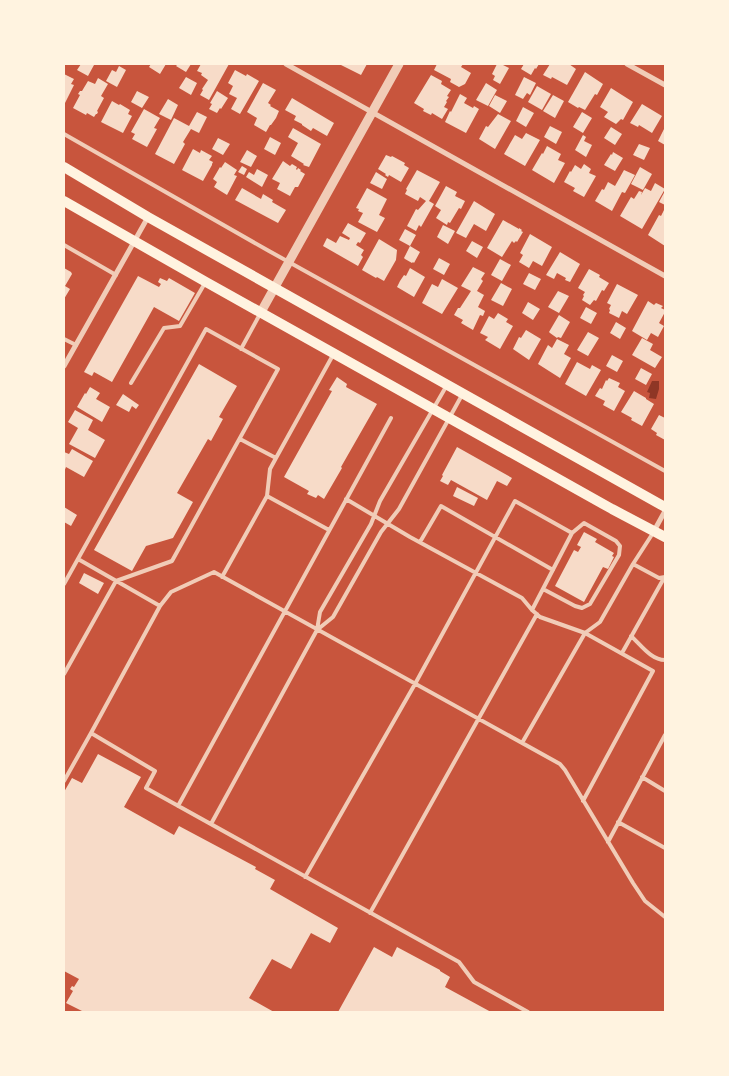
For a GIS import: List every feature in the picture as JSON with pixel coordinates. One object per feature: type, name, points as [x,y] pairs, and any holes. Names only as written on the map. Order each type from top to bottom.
[{"type":"main road","points":[[64,166],[148,217],[665,507]]},
{"type":"main road","points":[[64,201],[665,537]]},
{"type":"street","points":[[286,64],[665,276]]},
{"type":"street","points":[[261,312],[399,64]]},
{"type":"street","points":[[627,64],[665,85]]},
{"type":"street","points":[[64,366],[148,217]]},
{"type":"street","points":[[654,531],[665,511]]},
{"type":"lane","points":[[64,134],[665,471]]},
{"type":"lane","points":[[64,245],[116,274]]},
{"type":"lane","points":[[131,383],[164,328],[180,326],[206,282]]},
{"type":"lane","points":[[241,349],[261,312]]},
{"type":"lane","points":[[64,584],[206,329],[278,370],[172,561],[116,581],[64,674]]},
{"type":"lane","points":[[64,339],[76,345]]},
{"type":"lane","points":[[222,577],[267,496],[270,469],[334,353]]},
{"type":"lane","points":[[211,824],[317,630],[320,612],[374,516],[380,501],[447,384]]},
{"type":"lane","points":[[317,630],[333,617],[387,523],[399,509],[463,393]]},
{"type":"lane","points":[[178,806],[391,418]]},
{"type":"lane","points":[[240,438],[276,458]]},
{"type":"lane","points":[[267,496],[329,530]]},
{"type":"lane","points":[[346,499],[522,598],[540,617],[585,633],[654,672],[583,801]]},
{"type":"lane","points":[[306,877],[415,684],[515,500],[572,533]]},
{"type":"lane","points":[[420,542],[441,506],[553,570]]},
{"type":"lane","points":[[532,610],[572,533],[584,523],[616,541],[620,546],[619,555],[590,604],[582,608],[575,606],[543,589]]},
{"type":"lane","points":[[522,743],[585,633],[600,622],[654,531]]},
{"type":"lane","points":[[78,558],[160,606]]},
{"type":"lane","points":[[633,564],[659,578],[665,578]]},
{"type":"lane","points":[[64,781],[160,606],[171,592],[214,572],[560,764],[633,883],[646,901],[665,917]]},
{"type":"lane","points":[[622,654],[665,578]]},
{"type":"lane","points":[[370,913],[537,614]]},
{"type":"lane","points":[[631,636],[650,655],[665,660]]},
{"type":"lane","points":[[91,733],[155,771],[146,788],[459,962],[474,982],[528,1012]]},
{"type":"lane","points":[[608,842],[665,735]]},
{"type":"lane","points":[[642,777],[665,791]]},
{"type":"lane","points":[[618,822],[665,848]]},
{"type":"shaded area","points":[[652,381],[659,381],[656,399],[649,398],[650,393],[647,392]]},
{"type":"building","points":[[81,64],[94,65],[88,76],[77,70]]},
{"type":"building","points":[[151,64],[166,64],[160,74],[149,67]]},
{"type":"building","points":[[178,64],[191,64],[186,72],[176,66]]},
{"type":"building","points":[[201,64],[229,64],[209,100],[200,95],[208,80],[201,75],[202,73],[197,71]]},
{"type":"building","points":[[339,64],[367,64],[361,75]]},
{"type":"building","points":[[437,64],[463,64],[461,67],[471,73],[465,84],[459,87],[450,82],[451,79],[434,70]]},
{"type":"building","points":[[497,64],[509,68],[500,84],[493,80],[495,76],[492,74]]},
{"type":"building","points":[[524,64],[539,64],[531,75],[521,69]]},
{"type":"building","points":[[550,64],[569,64],[576,69],[567,85],[552,77],[551,79],[543,75]]},
{"type":"building","points":[[119,66],[126,70],[117,87],[106,81],[112,70],[116,72]]},
{"type":"building","points":[[235,70],[259,81],[240,114],[231,109],[237,98],[229,94],[233,86],[228,83]]},
{"type":"building","points":[[585,72],[603,84],[585,110],[568,102]]},
{"type":"building","points":[[64,74],[74,79],[71,84],[74,85],[64,105]]},
{"type":"building","points":[[431,75],[442,81],[441,84],[451,90],[444,107],[448,109],[442,119],[432,113],[431,115],[423,111],[424,109],[414,103]]},
{"type":"building","points":[[186,77],[197,83],[191,95],[179,88]]},
{"type":"building","points":[[524,77],[536,83],[530,95],[527,93],[523,99],[515,95]]},
{"type":"building","points":[[98,78],[108,84],[101,96],[104,98],[94,117],[73,108],[80,95],[78,94],[88,81],[95,84]]},
{"type":"building","points":[[263,83],[276,90],[268,103],[279,111],[266,132],[254,125],[257,118],[247,112]]},
{"type":"building","points":[[486,83],[497,90],[488,106],[476,100]]},
{"type":"building","points":[[537,86],[551,94],[542,110],[528,102]]},
{"type":"building","points":[[611,88],[633,102],[623,120],[621,119],[616,124],[604,117],[608,112],[600,107]]},
{"type":"building","points":[[137,91],[149,97],[142,108],[131,102]]},
{"type":"building","points":[[217,91],[228,98],[217,113],[209,109],[212,104],[210,103]]},
{"type":"building","points":[[460,94],[467,98],[464,103],[479,109],[466,133],[445,122]]},
{"type":"building","points":[[495,95],[507,101],[500,113],[489,106]]},
{"type":"building","points":[[553,95],[564,101],[555,118],[543,111]]},
{"type":"building","points":[[292,98],[334,123],[327,136],[313,128],[311,131],[294,120],[296,116],[285,110]]},
{"type":"building","points":[[168,99],[178,105],[171,120],[159,114]]},
{"type":"building","points":[[112,101],[130,110],[128,114],[132,116],[123,133],[101,122]]},
{"type":"building","points":[[642,104],[662,116],[652,133],[639,125],[638,127],[630,123]]},
{"type":"building","points":[[523,107],[534,113],[526,127],[516,121]]},
{"type":"building","points":[[144,109],[160,118],[154,128],[157,129],[147,147],[132,139],[135,134],[131,132]]},
{"type":"building","points":[[197,112],[207,117],[199,133],[191,129],[183,142],[185,144],[174,164],[155,154],[174,118],[189,126]]},
{"type":"building","points":[[582,112],[592,118],[583,133],[573,127]]},
{"type":"building","points":[[498,114],[511,121],[495,149],[479,139],[486,126],[488,127]]},
{"type":"building","points":[[550,126],[562,132],[556,144],[544,137]]},
{"type":"building","points":[[611,127],[622,134],[615,145],[604,138]]},
{"type":"building","points":[[665,127],[665,145],[658,141]]},
{"type":"building","points":[[293,128],[321,144],[309,167],[291,156],[298,143],[288,137]]},
{"type":"building","points":[[526,133],[540,140],[525,166],[504,154],[515,135],[522,139]]},
{"type":"building","points":[[583,135],[586,137],[584,141],[592,145],[586,157],[575,150]]},
{"type":"building","points":[[270,137],[281,143],[275,155],[264,149]]},
{"type":"building","points":[[218,138],[230,144],[223,155],[212,149]]},
{"type":"building","points":[[639,144],[650,148],[644,160],[633,155]]},
{"type":"building","points":[[547,146],[561,154],[558,160],[565,163],[554,183],[532,170]]},
{"type":"building","points":[[193,149],[200,153],[201,150],[212,156],[209,160],[213,162],[212,165],[203,181],[182,170]]},
{"type":"building","points":[[247,150],[257,156],[251,167],[240,162]]},
{"type":"building","points":[[613,152],[623,158],[615,171],[604,165]]},
{"type":"building","points":[[386,155],[405,163],[404,165],[409,168],[401,182],[389,175],[388,177],[378,169]]},
{"type":"building","points":[[283,161],[290,166],[292,164],[297,167],[297,170],[298,168],[305,174],[298,187],[295,187],[290,196],[277,189],[280,183],[272,179]]},
{"type":"building","points":[[225,162],[237,170],[234,175],[237,176],[227,195],[214,187],[217,182],[213,179]]},
{"type":"building","points":[[584,164],[591,169],[589,173],[596,176],[584,197],[573,191],[575,188],[564,182],[575,165],[581,169]]},
{"type":"building","points":[[242,166],[247,169],[244,175],[238,172]]},
{"type":"building","points":[[640,167],[652,174],[643,190],[631,184]]},
{"type":"building","points":[[257,169],[268,175],[262,187],[246,177],[249,172],[254,175]]},
{"type":"building","points":[[417,170],[440,182],[429,201],[434,204],[421,227],[419,225],[416,231],[407,226],[416,209],[418,210],[426,201],[420,197],[418,201],[405,194]]},
{"type":"building","points":[[624,170],[635,175],[625,193],[622,192],[612,211],[595,201],[608,182],[615,186]]},
{"type":"building","points":[[376,172],[387,179],[382,189],[370,183]]},
{"type":"building","points":[[655,183],[665,189],[642,229],[620,216],[631,197],[634,199],[639,191],[642,192],[641,195],[645,188],[651,191]]},
{"type":"building","points":[[446,186],[457,192],[455,196],[465,201],[461,209],[459,208],[447,225],[436,218],[441,210],[435,206]]},
{"type":"building","points":[[242,188],[261,199],[263,194],[286,210],[278,223],[235,200]]},
{"type":"building","points":[[367,188],[387,199],[379,215],[385,218],[377,232],[358,222],[363,213],[356,208]]},
{"type":"building","points":[[665,191],[665,205],[659,202]]},
{"type":"building","points":[[474,201],[495,214],[486,231],[474,224],[466,238],[456,233]]},
{"type":"building","points":[[664,210],[665,246],[648,235],[659,215],[661,216]]},
{"type":"building","points":[[503,220],[523,232],[517,242],[514,243],[512,241],[502,257],[487,248]]},
{"type":"building","points":[[348,223],[366,233],[360,243],[358,242],[356,245],[364,250],[361,255],[363,257],[358,266],[323,246],[327,238],[336,243],[340,236],[349,240],[350,238],[342,233]]},
{"type":"building","points":[[443,225],[455,231],[448,244],[437,237]]},
{"type":"building","points":[[405,229],[416,235],[410,246],[399,240]]},
{"type":"building","points":[[530,234],[552,247],[542,266],[533,261],[529,268],[519,262],[523,255],[520,253]]},
{"type":"building","points":[[379,239],[397,250],[396,260],[384,281],[362,270]]},
{"type":"building","points":[[472,241],[483,247],[477,258],[466,251]]},
{"type":"building","points":[[410,246],[420,252],[414,263],[404,258]]},
{"type":"building","points":[[560,252],[580,264],[570,282],[557,273],[554,279],[546,275]]},
{"type":"building","points":[[439,258],[450,264],[444,275],[433,269]]},
{"type":"building","points":[[500,259],[511,265],[502,281],[491,275]]},
{"type":"building","points":[[473,267],[485,273],[477,291],[484,295],[478,307],[485,311],[483,316],[480,315],[473,330],[461,323],[463,320],[454,315],[471,291],[461,286]]},
{"type":"building","points":[[64,268],[72,274],[65,286],[70,289],[64,299]]},
{"type":"building","points":[[410,268],[425,277],[414,297],[397,287]]},
{"type":"building","points":[[589,269],[609,283],[604,291],[602,290],[596,301],[594,300],[590,305],[582,300],[585,292],[578,288]]},
{"type":"building","points":[[529,273],[541,279],[535,290],[523,284]]},
{"type":"building","points":[[138,276],[159,287],[161,284],[158,282],[160,278],[167,281],[169,278],[195,293],[179,321],[154,307],[112,382],[94,372],[92,376],[84,372]]},
{"type":"building","points":[[442,279],[458,288],[442,314],[422,303],[432,284],[438,287]]},
{"type":"building","points":[[501,283],[512,289],[503,306],[491,300]]},
{"type":"building","points":[[617,284],[638,295],[627,314],[622,311],[619,318],[609,313],[611,305],[607,303]]},
{"type":"building","points":[[558,291],[569,296],[559,313],[548,307]]},
{"type":"building","points":[[648,301],[654,305],[656,303],[663,306],[661,308],[665,312],[659,323],[664,326],[658,337],[651,333],[647,340],[632,331]]},
{"type":"building","points":[[528,302],[540,309],[533,320],[522,313]]},
{"type":"building","points":[[586,307],[597,313],[591,324],[580,318]]},
{"type":"building","points":[[498,313],[508,319],[506,322],[513,326],[500,349],[485,340],[488,337],[480,333],[489,316],[494,319]]},
{"type":"building","points":[[559,315],[570,322],[561,338],[557,338],[549,332]]},
{"type":"building","points":[[616,322],[626,328],[620,339],[610,333]]},
{"type":"building","points":[[526,330],[541,339],[529,360],[513,349],[519,337],[521,338]]},
{"type":"building","points":[[588,332],[599,338],[588,356],[577,350]]},
{"type":"building","points":[[642,338],[653,344],[650,350],[662,357],[655,368],[632,355]]},
{"type":"building","points":[[557,339],[569,345],[564,354],[571,358],[560,378],[538,364],[548,345],[552,348]]},
{"type":"building","points":[[612,355],[623,361],[617,372],[606,366]]},
{"type":"building","points":[[577,362],[590,369],[592,365],[601,370],[586,396],[565,384]]},
{"type":"building","points":[[199,364],[237,386],[219,417],[223,419],[211,441],[208,439],[177,493],[193,502],[173,538],[146,546],[132,571],[94,550]]},
{"type":"building","points":[[641,368],[652,374],[646,385],[635,379]]},
{"type":"building","points":[[337,377],[347,384],[346,387],[377,404],[324,499],[318,495],[316,498],[307,494],[309,491],[284,477],[332,391],[329,390]]},
{"type":"building","points":[[609,378],[620,383],[618,387],[625,391],[614,411],[603,405],[605,401],[595,396]]},
{"type":"building","points":[[90,387],[100,393],[96,399],[110,407],[102,422],[77,407]]},
{"type":"building","points":[[634,391],[654,404],[642,426],[621,412]]},
{"type":"building","points":[[123,394],[139,405],[136,409],[132,406],[129,412],[116,405]]},
{"type":"building","points":[[75,410],[93,420],[88,430],[105,440],[95,458],[69,444],[78,428],[68,422]]},
{"type":"building","points":[[659,415],[665,418],[665,440],[656,435],[657,433],[651,429]]},
{"type":"building","points":[[457,447],[512,478],[507,486],[497,481],[487,500],[451,480],[448,485],[440,481]]},
{"type":"building","points":[[72,449],[93,461],[84,477],[66,467],[64,472],[64,452],[69,454]]},
{"type":"building","points":[[457,487],[478,498],[474,506],[453,496]]},
{"type":"building","points":[[64,507],[77,515],[71,526],[64,522]]},
{"type":"building","points":[[584,532],[597,539],[595,542],[614,553],[612,556],[614,557],[608,569],[603,567],[584,602],[555,586],[574,550],[578,552],[581,547],[577,545]]},
{"type":"building","points":[[84,573],[104,583],[98,594],[79,583]]},
{"type":"building","points":[[98,754],[141,777],[124,807],[174,835],[179,826],[256,867],[255,869],[275,880],[270,889],[338,928],[330,943],[311,933],[291,969],[272,959],[249,998],[274,1012],[84,1012],[66,1003],[73,991],[70,989],[72,986],[74,987],[79,979],[64,971],[64,792],[72,778],[82,783]]},
{"type":"building","points":[[374,947],[392,957],[397,947],[440,970],[450,977],[445,987],[491,1012],[338,1012]]}]
